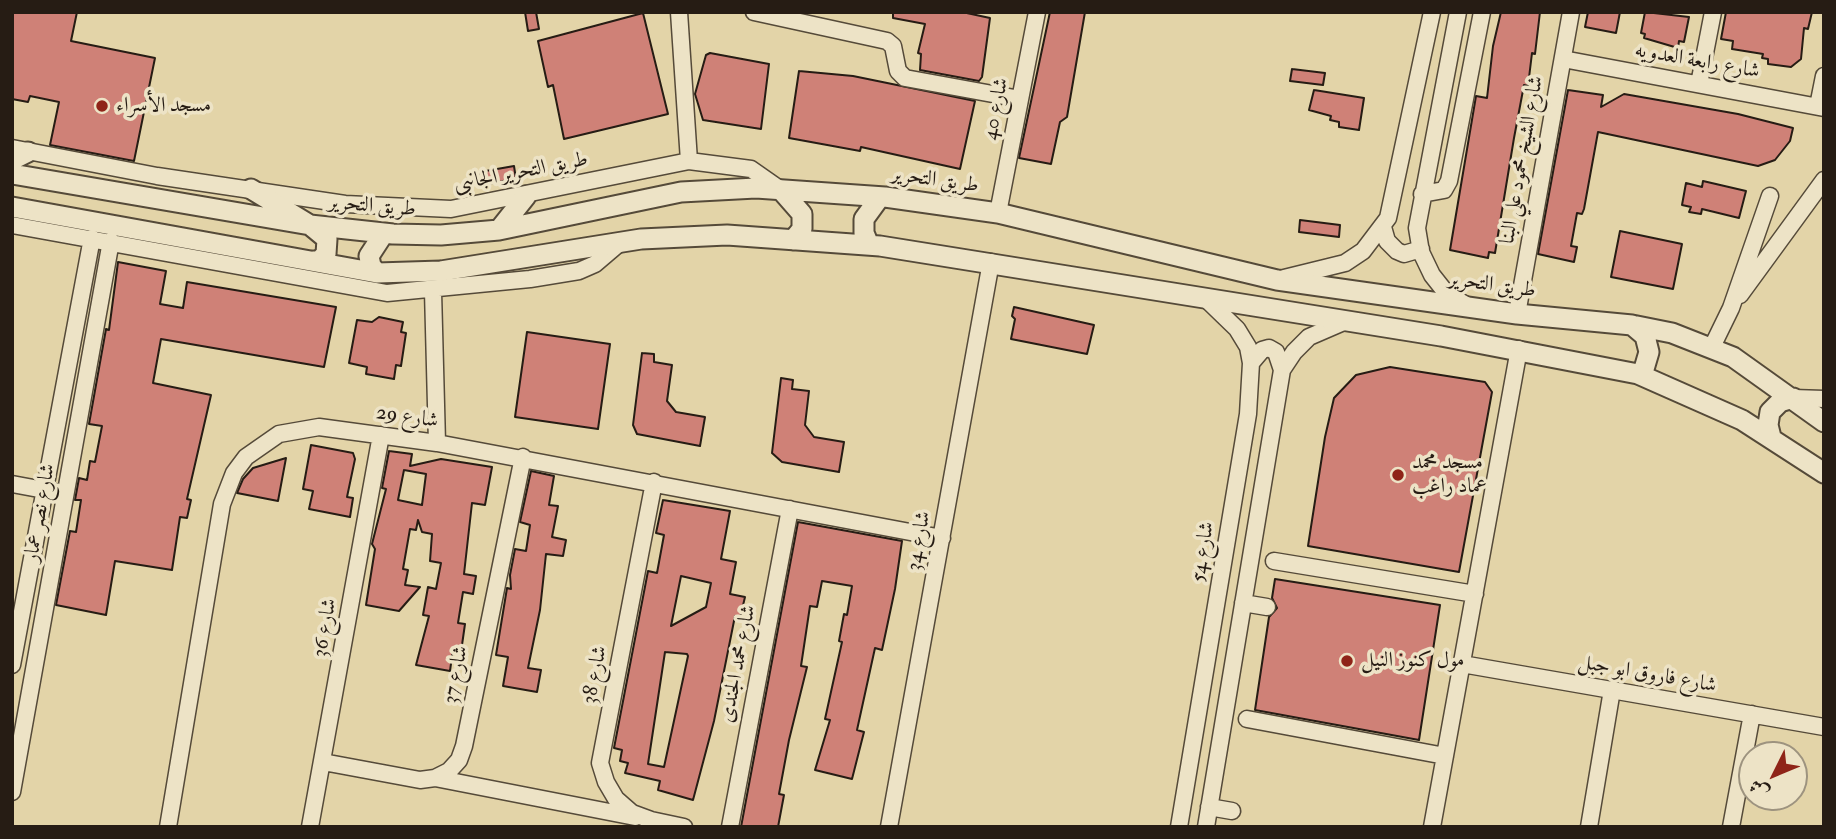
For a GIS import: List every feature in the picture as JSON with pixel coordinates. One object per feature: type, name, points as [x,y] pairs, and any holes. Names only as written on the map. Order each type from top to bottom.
[{"type":"street","points":[[679,12],[689,161]]},
{"type":"street","points":[[754,12],[887,41],[897,55],[898,71],[905,78],[1020,99]]},
{"type":"street","name":"شارع 40","points":[[998,213],[1037,12]]},
{"type":"street","points":[[1277,280],[1345,263],[1363,251],[1383,227],[1398,187],[1432,12]]},
{"type":"street","points":[[1458,12],[1417,228],[1421,249],[1432,275],[1447,294],[1469,306]]},
{"type":"street","points":[[1422,194],[1444,190],[1449,181],[1482,12]]},
{"type":"street","name":"شارع الشيخ محمود علي البنا","points":[[1517,314],[1571,12]]},
{"type":"street","points":[[1699,84],[1713,12]]},
{"type":"street","name":"شارع رابعة العدويه","points":[[1563,59],[1821,107]]},
{"type":"street","points":[[1821,107],[1824,76]]},
{"type":"street","name":"طريق التحرير الجانبى","points":[[18,153],[345,204],[451,209],[689,161],[751,169],[781,190]]},
{"type":"street","name":"طريق التحرير","points":[[12,174],[310,225],[384,233],[441,235],[499,230],[681,192],[781,190],[880,197],[998,213],[1277,280],[1517,314],[1632,325],[1672,333],[1712,347],[1754,369],[1824,422]]},
{"type":"street","points":[[1731,308],[1824,180]]},
{"type":"street","points":[[251,189],[310,225],[328,244],[323,258],[313,261]]},
{"type":"street","points":[[781,190],[802,214],[802,229],[793,240]]},
{"type":"street","points":[[499,230],[526,195]]},
{"type":"street","points":[[1712,347],[1731,308],[1770,196]]},
{"type":"street","points":[[869,245],[864,233],[864,219],[880,197]]},
{"type":"street","points":[[12,207],[364,290],[387,293],[433,291],[579,271],[595,264],[622,241]]},
{"type":"street","points":[[12,225],[111,241],[313,261],[377,272],[441,271],[622,241],[727,236],[869,245],[991,262],[1519,349],[1638,374],[1699,399],[1771,437],[1820,470],[1824,487]]},
{"type":"street","points":[[1383,227],[1387,241],[1397,251],[1404,254],[1421,249]]},
{"type":"street","points":[[377,272],[371,266],[369,256],[384,233]]},
{"type":"street","name":"شارع نصر عمار","points":[[12,665],[92,238]]},
{"type":"street","name":"شارع نصر عمار","points":[[12,792],[111,241]]},
{"type":"street","name":"شارع 34","points":[[889,827],[991,262]]},
{"type":"street","points":[[433,291],[437,443]]},
{"type":"street","name":"شارع 54","points":[[1179,827],[1248,414],[1251,363],[1248,347],[1237,329],[1206,299]]},
{"type":"street","points":[[1206,827],[1282,370],[1293,352],[1309,337],[1346,321]]},
{"type":"street","points":[[1632,325],[1645,336],[1649,352],[1644,369],[1638,374]]},
{"type":"street","points":[[1251,363],[1262,350],[1269,348],[1276,352],[1282,370]]},
{"type":"street","points":[[1432,827],[1519,349]]},
{"type":"street","points":[[1771,437],[1768,425],[1770,412],[1780,402],[1793,398],[1824,399]]},
{"type":"street","name":"شارع 29","points":[[168,827],[222,504],[234,473],[262,444],[299,429],[319,427],[523,457],[942,538]]},
{"type":"street","name":"شارع 36","points":[[310,827],[382,435]]},
{"type":"street","name":"شارع 37","points":[[435,778],[454,766],[464,746],[523,457]]},
{"type":"street","name":"شارع 38","points":[[654,482],[600,763],[606,782],[616,799],[632,813],[684,827]]},
{"type":"street","points":[[12,484],[66,494]]},
{"type":"street","name":"شارع محمد الجندى","points":[[730,827],[790,509]]},
{"type":"street","points":[[1274,561],[1475,594]]},
{"type":"street","points":[[1243,603],[1267,607]]},
{"type":"street","name":"شارع فاروق ابو جبل","points":[[1462,664],[1824,727]]},
{"type":"street","points":[[1589,827],[1612,690]]},
{"type":"street","points":[[1731,827],[1752,714]]},
{"type":"street","points":[[1247,719],[1445,756]]},
{"type":"street","points":[[323,762],[420,780],[435,778],[651,820]]},
{"type":"street","points":[[1209,807],[1232,811]]},
{"type":"building","name":"مسجد الأسراء","points":[[12,12],[77,12],[71,41],[155,58],[134,161],[50,145],[59,102],[30,96],[28,102],[12,99]]},
{"type":"building","points":[[525,12],[536,12],[539,29],[528,31]]},
{"type":"building","points":[[893,12],[962,12],[990,18],[982,77],[979,81],[920,70],[921,54],[918,53],[925,24],[893,18]]},
{"type":"building","points":[[1050,12],[1085,12],[1067,117],[1060,122],[1051,164],[1019,158]]},
{"type":"building","points":[[1501,12],[1540,12],[1535,54],[1532,53],[1528,86],[1524,85],[1495,253],[1489,252],[1488,258],[1450,250],[1476,96],[1487,98],[1493,46]]},
{"type":"building","points":[[1588,12],[1620,12],[1616,33],[1585,27]]},
{"type":"building","points":[[1645,12],[1689,17],[1684,42],[1679,41],[1678,48],[1644,38],[1645,34],[1641,33]]},
{"type":"building","points":[[1726,12],[1812,12],[1808,29],[1804,28],[1801,59],[1791,67],[1768,64],[1768,59],[1762,58],[1763,54],[1732,49],[1733,41],[1721,39]]},
{"type":"building","points":[[643,13],[668,114],[564,139],[553,85],[548,87],[538,41]]},
{"type":"building","points":[[710,53],[769,64],[761,129],[703,120],[695,94],[706,55]]},
{"type":"building","points":[[1292,69],[1325,73],[1323,85],[1290,81]]},
{"type":"building","points":[[799,71],[853,76],[975,101],[960,169],[861,147],[860,151],[789,138]]},
{"type":"building","points":[[1314,90],[1364,98],[1359,130],[1339,127],[1339,122],[1330,120],[1331,116],[1309,110]]},
{"type":"building","points":[[1568,90],[1603,95],[1601,107],[1624,94],[1738,114],[1793,128],[1790,141],[1775,160],[1758,166],[1598,132],[1584,209],[1582,214],[1577,213],[1571,246],[1577,247],[1574,262],[1538,254]]},
{"type":"building","points":[[514,166],[516,179],[482,185],[480,172]]},
{"type":"building","points":[[1703,181],[1746,191],[1739,218],[1702,209],[1701,214],[1689,212],[1691,207],[1682,205],[1686,183],[1702,187]]},
{"type":"building","points":[[1300,220],[1340,225],[1339,237],[1299,232]]},
{"type":"building","points":[[1620,231],[1682,244],[1673,289],[1611,277]]},
{"type":"building","points":[[118,262],[166,271],[160,304],[183,308],[187,282],[336,307],[324,367],[161,339],[153,383],[211,395],[187,499],[191,500],[187,518],[180,517],[172,570],[115,561],[106,615],[56,605],[70,531],[76,532],[81,500],[75,500],[79,478],[87,480],[90,461],[95,462],[102,426],[89,424],[106,329],[109,330]]},
{"type":"building","points":[[1014,307],[1094,325],[1087,354],[1011,339],[1015,319],[1012,316]]},
{"type":"building","points":[[379,317],[403,322],[401,332],[406,333],[401,366],[396,365],[394,379],[366,374],[367,367],[349,363],[357,320],[372,322]]},
{"type":"building","points":[[527,332],[610,344],[598,429],[515,417]]},
{"type":"building","points":[[642,353],[654,354],[654,362],[672,365],[667,401],[676,412],[705,417],[700,446],[637,434],[633,425]]},
{"type":"building","name":"مسجد محمد عماد راغب","points":[[1390,367],[1485,382],[1492,392],[1459,572],[1308,546],[1325,437],[1334,398],[1356,375]]},
{"type":"building","points":[[781,378],[793,380],[792,389],[809,391],[805,425],[814,437],[844,442],[839,472],[782,462],[772,453]]},
{"type":"building","points":[[311,445],[353,453],[355,459],[347,497],[353,498],[350,517],[309,509],[313,491],[303,489]]},
{"type":"building","points":[[389,451],[412,454],[410,466],[441,459],[492,467],[485,505],[472,503],[464,574],[476,576],[473,594],[463,592],[458,623],[465,624],[462,645],[459,650],[453,649],[450,671],[416,665],[429,616],[423,615],[428,587],[436,589],[441,563],[430,561],[432,534],[422,532],[418,520],[416,530],[410,529],[403,569],[408,570],[405,585],[420,587],[399,611],[366,605],[375,549],[372,544],[386,489],[382,488]],"holes":[[[404,470],[426,474],[422,505],[398,500]]]},
{"type":"building","points":[[286,458],[278,501],[237,493],[243,479],[253,468]]},
{"type":"building","points":[[531,471],[554,476],[549,505],[558,506],[552,537],[566,540],[563,556],[546,554],[540,610],[528,668],[541,670],[537,692],[503,686],[508,657],[496,655],[507,588],[511,589],[510,575],[515,549],[526,551],[530,525],[520,522]]},
{"type":"building","points":[[663,500],[730,511],[721,559],[736,562],[730,594],[745,597],[740,618],[735,616],[714,721],[693,800],[658,790],[660,781],[625,773],[628,763],[620,761],[622,750],[614,748],[648,571],[657,573],[664,535],[656,533]],"holes":[[[681,576],[711,583],[706,607],[671,626]],[[665,652],[688,656],[664,767],[648,764]]]},
{"type":"building","points":[[798,522],[902,541],[895,589],[882,650],[875,648],[857,730],[864,732],[852,779],[815,770],[830,720],[825,719],[842,642],[839,641],[844,614],[847,615],[852,586],[822,581],[817,607],[810,606],[801,666],[807,667],[779,794],[784,795],[778,827],[741,827]]},
{"type":"building","name":"مول كنوز النيل","points":[[1275,579],[1440,605],[1419,740],[1255,710],[1269,617],[1277,608],[1272,598]]},
{"type":"place","name":"مسجد الأسراء","points":[[102,106]]},
{"type":"place","name":"مسجد محمد عماد راغب","points":[[1398,475]]},
{"type":"place","name":"مول كنوز النيل","points":[[1347,661]]}]
